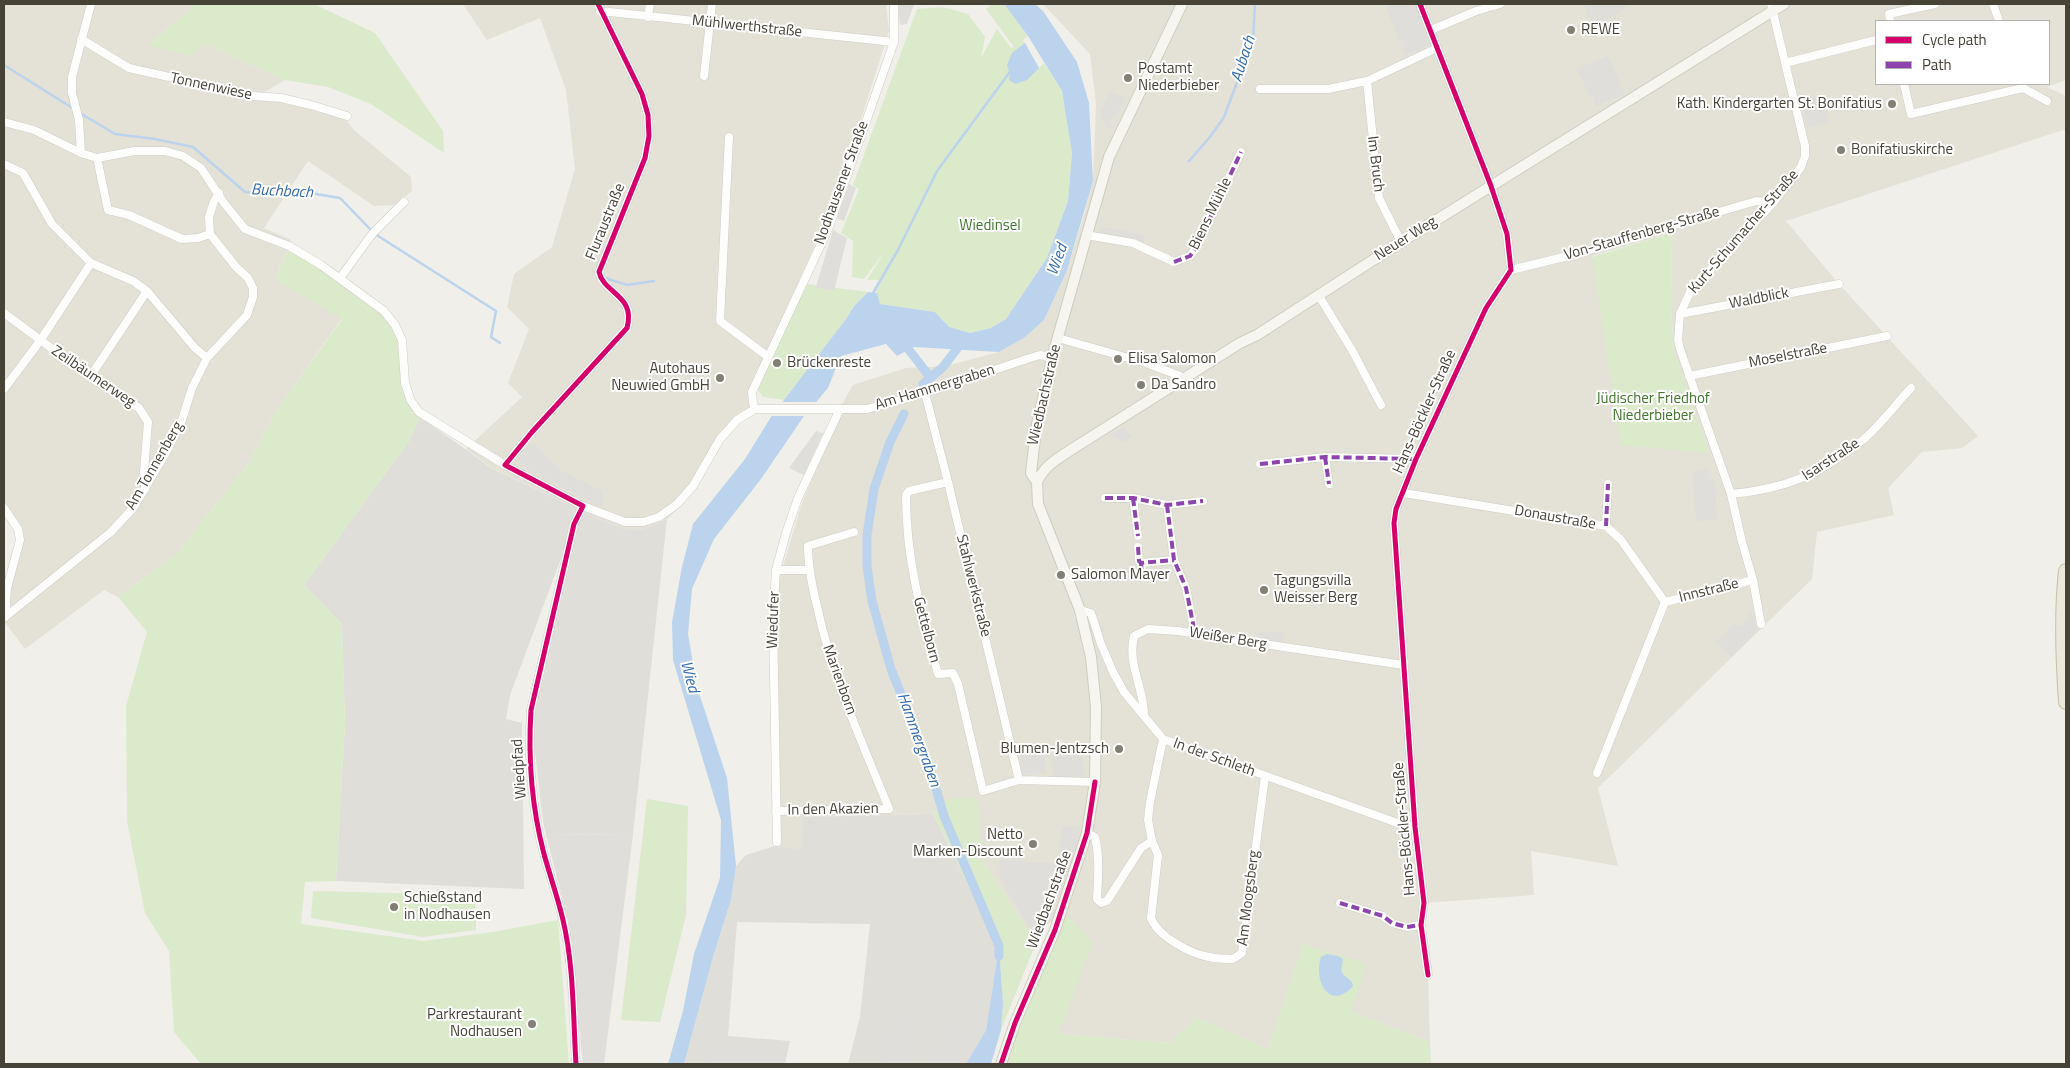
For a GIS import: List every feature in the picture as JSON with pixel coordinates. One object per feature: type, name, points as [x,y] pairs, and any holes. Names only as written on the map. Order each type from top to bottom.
[{"type":"highway","points":[[2066,572],[2064,596],[2066,702]]},
{"type":"main road","name":"Wiedbachstraße","points":[[1001,1064],[1015,1023],[1055,930],[1088,833],[1095,782],[1096,707],[1090,657],[1080,610],[1038,504],[1037,482],[1031,472],[1033,445],[1052,358],[1109,157],[1182,4]]},
{"type":"main road","name":"Neuer Weg","points":[[1037,482],[1049,464],[1319,296],[1772,7],[1784,4]]},
{"type":"street","points":[[81,153],[79,120],[72,93],[72,77],[91,4]]},
{"type":"street","points":[[648,17],[650,4]]},
{"type":"street","points":[[704,76],[712,4]]},
{"type":"street","name":"Nodhausener Straße","points":[[755,409],[752,392],[829,227],[894,42],[894,4]]},
{"type":"street","points":[[1420,4],[1491,186],[1507,234],[1511,270]]},
{"type":"street","points":[[1431,30],[1476,11],[1500,4]]},
{"type":"street","points":[[1890,20],[1889,14],[1935,4]]},
{"type":"street","points":[[1993,4],[2000,20]]},
{"type":"street","name":"Mühlwerthstraße","points":[[599,7],[648,17],[894,42]]},
{"type":"street","name":"Fluraustraße","points":[[505,465],[532,432],[627,328],[630,317],[625,305],[617,294],[600,278],[599,272],[645,158],[649,136],[648,115],[642,94],[599,7]]},
{"type":"street","name":"Kurt-Schumacher-Straße","points":[[1761,624],[1753,580],[1731,494],[1678,340],[1680,314],[1691,290],[1774,203],[1802,166],[1805,156],[1805,146],[1772,7]]},
{"type":"street","name":"Tonnenwiese","points":[[81,39],[129,68],[254,96],[296,102],[347,116]]},
{"type":"street","points":[[1785,62],[1875,40]]},
{"type":"street","points":[[1260,89],[1328,89],[1367,81],[1438,48]]},
{"type":"street","name":"Im Bruch","points":[[1367,81],[1379,198],[1401,242]]},
{"type":"street","points":[[1904,85],[1911,114],[2022,86],[2047,101]]},
{"type":"street","points":[[4,122],[34,130],[81,153],[97,158],[135,151],[165,150],[183,156],[200,168],[245,229],[289,246],[340,278],[384,311],[395,325],[402,340],[404,383],[411,401],[419,412],[505,465],[584,506],[625,522],[643,522],[666,513],[678,504],[693,486],[720,439],[737,420],[755,409]]},
{"type":"street","points":[[729,137],[720,321],[768,356]]},
{"type":"street","name":"Biens Mühle","points":[[1086,235],[1133,243],[1174,262],[1182,261],[1190,256],[1196,248],[1241,152]]},
{"type":"street","points":[[97,158],[108,210],[129,215],[182,239],[198,238],[210,234],[210,217],[214,201],[219,193]]},
{"type":"street","points":[[4,164],[23,173],[52,224],[90,263],[133,280],[146,291],[195,348],[207,358]]},
{"type":"street","name":"Von-Stauffenberg-Straße","points":[[1511,270],[1580,253],[1756,201],[1774,203]]},
{"type":"street","points":[[340,278],[373,233],[404,202]]},
{"type":"street","name":"Am Tonnenberg","points":[[5,617],[111,532],[134,507],[182,420],[192,388],[207,358],[247,315],[253,297],[253,288],[248,278],[236,267],[210,234]]},
{"type":"street","points":[[4,389],[40,341],[90,263]]},
{"type":"street","name":"Hans-Böckler-Straße","points":[[1428,975],[1421,925],[1424,903],[1415,827],[1394,523],[1396,509],[1416,459],[1486,308],[1511,270]]},
{"type":"street","name":"Waldblick","points":[[1680,314],[1839,284]]},
{"type":"street","points":[[90,377],[146,291]]},
{"type":"street","points":[[1319,296],[1352,350],[1380,405]]},
{"type":"street","name":"Zeilbäumerweg","points":[[4,313],[90,377],[139,408],[148,422],[144,470],[145,489]]},
{"type":"street","name":"Moselstraße","points":[[1689,376],[1887,336]]},
{"type":"street","points":[[1058,338],[1146,363],[1180,376],[1182,380]]},
{"type":"street","name":"Am Hammergraben","points":[[755,409],[867,409],[925,393],[1040,355],[1052,358]]},
{"type":"street","name":"Isarstraße","points":[[1731,494],[1754,492],[1797,482],[1830,463],[1865,438],[1911,388]]},
{"type":"street","name":"Stahlwerkstraße","points":[[925,393],[1019,780]]},
{"type":"street","name":"Wiedufer","points":[[777,842],[773,619],[776,570],[798,498],[840,409]]},
{"type":"street","points":[[1260,464],[1325,458],[1416,459]]},
{"type":"street","points":[[1325,458],[1329,484]]},
{"type":"street","name":"Gettelborn","points":[[948,482],[909,491],[906,495],[906,530],[917,600],[938,674],[953,674],[958,684],[983,791],[1019,780]]},
{"type":"street","points":[[1606,526],[1608,484]]},
{"type":"street","name":"Donaustraße","points":[[1404,493],[1606,526],[1621,540],[1666,602]]},
{"type":"street","points":[[1105,498],[1133,498],[1167,505],[1204,501]]},
{"type":"street","points":[[1133,498],[1138,536]]},
{"type":"street","points":[[1167,505],[1174,560],[1186,588],[1195,634]]},
{"type":"street","name":"Wiedpfad","points":[[576,1064],[570,972],[563,921],[541,839],[533,792],[530,730],[531,710],[574,524],[584,506]]},
{"type":"street","points":[[4,508],[18,529],[20,540],[7,588],[5,617]]},
{"type":"street","name":"Marienborn","points":[[854,532],[808,546],[809,570],[825,645],[889,809]]},
{"type":"street","points":[[1138,548],[1142,575]]},
{"type":"street","points":[[1141,563],[1174,560]]},
{"type":"street","points":[[776,570],[809,570]]},
{"type":"street","name":"Innstraße","points":[[1666,602],[1753,580]]},
{"type":"street","points":[[1597,774],[1666,602]]},
{"type":"street","name":"In der Schleth","points":[[1080,610],[1091,614],[1101,644],[1124,692],[1163,739],[1403,825],[1415,827]]},
{"type":"street","name":"Weißer Berg","points":[[1144,715],[1144,706],[1134,673],[1132,651],[1134,636],[1148,629],[1241,640],[1403,665]]},
{"type":"street","name":"Am Moogsberg","points":[[1163,739],[1148,820],[1152,841],[1158,855],[1157,882],[1151,918],[1154,927],[1185,949],[1208,957],[1233,959],[1242,953],[1265,776]]},
{"type":"street","points":[[1019,780],[1095,782]]},
{"type":"street","name":"In den Akazien","points":[[776,811],[889,809]]},
{"type":"street","points":[[1088,833],[1095,837],[1098,848],[1100,862],[1097,899],[1101,903],[1107,901],[1141,848],[1152,841]]},
{"type":"street","points":[[1340,903],[1382,916],[1392,923],[1407,927],[1421,925]]},
{"type":"shaded area","points":[[4,4],[195,4],[150,44],[206,44],[285,80],[254,98],[277,101],[345,118],[354,130],[411,177],[412,191],[394,205],[374,206],[308,161],[264,228],[291,240],[275,279],[342,318],[276,411],[248,464],[175,556],[118,597],[104,590],[25,649],[4,621],[4,587],[15,548],[15,536],[11,523],[4,513]]},
{"type":"shaded area","points":[[463,4],[886,4],[889,31],[850,154],[818,238],[752,386],[753,415],[739,423],[722,442],[679,507],[667,519],[642,530],[624,529],[607,523],[494,469],[466,449],[522,397],[508,383],[529,329],[507,307],[514,274],[552,247],[575,169],[566,90],[540,18],[487,40]]},
{"type":"shaded area","points":[[898,4],[914,4],[907,24],[900,25]]},
{"type":"shaded area","points":[[1043,4],[2066,4],[2066,80],[2047,87],[2066,96],[2066,129],[1786,221],[1839,284],[1978,436],[1962,448],[1922,452],[1888,488],[1894,515],[1817,532],[1812,579],[1598,788],[1618,866],[1531,851],[1534,895],[1424,903],[1421,925],[1428,975],[1430,1042],[1351,1012],[1304,944],[1268,1049],[1197,1018],[1170,1043],[1058,1034],[1066,913],[1039,930],[1028,931],[982,859],[980,839],[948,799],[933,814],[803,817],[801,849],[778,845],[775,618],[779,580],[800,509],[840,408],[853,385],[906,368],[946,366],[999,352],[1024,338],[1044,320],[1066,273],[1093,181],[1096,104],[1090,54]],"holes":[[[1672,233],[1671,308],[1674,350],[1709,453],[1592,256]]]},
{"type":"shaded area","points":[[1385,4],[1415,4],[1431,45],[1405,55]]},
{"type":"shaded area","points":[[1583,4],[1627,4],[1622,12],[1592,27]]},
{"type":"shaded area","points":[[1608,56],[1625,94],[1596,106],[1577,69]]},
{"type":"shaded area","points":[[1110,91],[1125,98],[1116,116],[1113,115],[1109,130],[1100,113]]},
{"type":"shaded area","points":[[1823,96],[1829,122],[1808,127],[1802,101]]},
{"type":"shaded area","points":[[849,184],[856,188],[844,221],[837,218]]},
{"type":"shaded area","points":[[1101,227],[1145,236],[1144,243],[1121,236],[1100,233]]},
{"type":"shaded area","points":[[833,230],[847,238],[834,291],[816,287]]},
{"type":"shaded area","points":[[420,417],[493,469],[607,523],[624,529],[642,530],[667,519],[633,834],[546,835],[543,821],[532,727],[572,529],[510,695],[506,719],[522,723],[524,889],[336,881],[345,723],[342,624],[304,585],[409,441]]},
{"type":"shaded area","points":[[1124,427],[1132,437],[1124,442],[1110,435]]},
{"type":"shaded area","points":[[816,431],[823,433],[804,475],[789,468]]},
{"type":"shaded area","points":[[530,444],[535,444],[563,472],[603,491],[602,507],[521,466],[518,459],[521,452]]},
{"type":"shaded area","points":[[1708,468],[1715,484],[1717,519],[1696,521],[1693,471]]},
{"type":"shaded area","points":[[1752,612],[1757,630],[1731,657],[1716,642],[1734,624],[1739,627],[1749,619],[1747,613]]},
{"type":"shaded area","points":[[1283,631],[1284,644],[1259,641],[1258,633]]},
{"type":"shaded area","points":[[542,686],[596,688],[594,722],[535,722]]},
{"type":"shaded area","points":[[1081,742],[1084,776],[1054,779],[1052,757],[1058,757],[1057,744]]},
{"type":"shaded area","points":[[1044,746],[1046,773],[1022,774],[1020,748]]},
{"type":"shaded area","points":[[933,814],[999,946],[986,1030],[966,1064],[848,1064],[860,1017],[870,924],[737,922],[728,1036],[790,1041],[785,1064],[684,1064],[713,957],[731,900],[736,866],[746,855],[778,845],[801,849],[803,817]]},
{"type":"shaded area","points":[[1081,826],[1069,869],[1044,923],[1029,926],[999,877],[1000,860],[1059,864],[1062,827]]},
{"type":"shaded area","points":[[633,834],[604,1064],[583,1064],[568,920],[546,835]]},
{"type":"shaded area","points":[[892,1014],[911,1019],[903,1064],[880,1064]]},
{"type":"shaded area","points":[[949,1024],[979,1037],[963,1064],[929,1064]]},
{"type":"shaded area","points":[[709,1046],[734,1046],[775,1054],[775,1059],[781,1062],[780,1064],[752,1064],[740,1061],[739,1064],[705,1064]]},
{"type":"green space","points":[[195,4],[314,4],[375,33],[443,131],[444,153],[371,104],[328,87],[285,80],[206,44],[190,56],[149,45]]},
{"type":"green space","name":"Wiedinsel","points":[[992,4],[1004,4],[1028,36],[1023,40],[1039,68],[1044,63],[1062,91],[1072,153],[1068,201],[1047,258],[1006,319],[991,328],[970,333],[949,327],[935,312],[880,304],[876,290],[882,280],[867,280],[885,251],[864,279],[852,277],[853,241],[841,233],[859,189],[853,185],[917,9],[943,7],[968,14],[985,37],[981,58],[997,29],[1011,48],[1014,47],[986,9]]},
{"type":"green space","name":"Jüdischer Friedhof Niederbieber","points":[[1672,233],[1671,308],[1674,350],[1709,453],[1620,445],[1592,257]]},
{"type":"green space","points":[[289,246],[384,311],[402,340],[405,383],[419,412],[410,412],[420,417],[409,441],[304,585],[342,624],[345,723],[336,881],[305,882],[301,924],[424,941],[493,932],[558,920],[569,1064],[201,1064],[174,1032],[169,951],[145,913],[127,821],[126,706],[147,632],[118,597],[175,556],[248,464],[276,411],[342,319],[275,279]]},
{"type":"green space","points":[[806,284],[868,292],[854,306],[784,400],[763,397],[757,388]]},
{"type":"green space","points":[[974,797],[978,805],[982,859],[1028,931],[1039,930],[1039,935],[1001,1030],[1003,1004],[999,946],[933,814],[947,799]]},
{"type":"green space","points":[[647,799],[688,806],[686,915],[660,1022],[621,1020]]},
{"type":"green space","name":"Schießstand in Nodhausen","points":[[313,891],[475,895],[476,930],[423,937],[311,918]]},
{"type":"green space","points":[[1066,913],[1092,943],[1059,1034],[1170,1043],[1197,1018],[1268,1049],[1303,944],[1366,964],[1351,1012],[1430,1042],[1431,1064],[1007,1064],[1020,1026]]},
{"type":"water","points":[[1004,4],[1035,4],[1043,11],[1077,62],[1089,103],[1093,181],[1066,273],[1044,320],[1024,338],[999,352],[914,347],[897,356],[886,344],[841,356],[828,388],[804,416],[761,479],[714,539],[692,589],[688,634],[697,687],[727,778],[736,866],[731,900],[713,957],[684,1064],[668,1064],[683,1011],[694,954],[720,878],[721,820],[673,660],[672,622],[682,567],[693,524],[745,459],[771,417],[854,306],[868,292],[877,293],[880,304],[935,312],[949,327],[970,333],[991,328],[1006,319],[1047,258],[1068,201],[1072,153],[1062,91],[1028,36]]},
{"type":"water","points":[[1025,43],[1039,68],[1027,80],[1015,84],[1009,80],[1010,74],[1007,65],[1012,53]]},
{"type":"water","points":[[999,946],[1003,1004],[1001,1030],[991,1064],[966,1064],[986,1030]]},
{"type":"water","points":[[1327,954],[1343,959],[1342,973],[1352,982],[1353,986],[1345,993],[1337,996],[1331,995],[1325,990],[1319,975],[1321,957]]},
{"type":"pier","points":[[780,402],[820,402],[807,416],[769,416]]},
{"type":"waterway","name":"Aubach","points":[[1189,161],[1224,117],[1253,40],[1255,4]]},
{"type":"waterway","name":"Buchbach","points":[[4,65],[74,109]]},
{"type":"waterway","name":"Wied","points":[[873,293],[898,250],[937,171],[1012,69]]},
{"type":"waterway","name":"Buchbach","points":[[80,113],[115,134],[155,139],[193,147],[245,192],[310,193],[340,198],[372,231]]},
{"type":"waterway","name":"Buchbach","points":[[375,234],[496,311],[491,337],[500,343]]},
{"type":"waterway","name":"Buchbach","points":[[605,278],[627,285],[654,281]]},
{"type":"waterway","points":[[902,341],[930,377]]},
{"type":"waterway","name":"Hammergraben","points":[[923,384],[943,367],[962,342]]},
{"type":"waterway","name":"Hammergraben","points":[[904,414],[890,442],[874,489],[867,535],[867,566],[872,601],[891,669],[929,765],[944,816],[999,946],[999,956]]},
{"type":"marked path","points":[[1174,262],[1190,256],[1196,248],[1241,152]]},
{"type":"marked path","points":[[1325,457],[1329,484]]},
{"type":"marked path","points":[[1260,464],[1325,457],[1416,459]]},
{"type":"marked path","points":[[1606,526],[1608,484]]},
{"type":"marked path","points":[[1105,498],[1133,498],[1167,505],[1203,501]]},
{"type":"marked path","points":[[1133,498],[1138,536]]},
{"type":"marked path","points":[[1167,505],[1174,560],[1186,588],[1195,634]]},
{"type":"marked path","points":[[1138,547],[1139,561],[1141,563],[1174,560]]},
{"type":"marked path","points":[[1141,563],[1142,575]]},
{"type":"marked path","points":[[1340,903],[1383,916],[1392,923],[1407,927],[1421,925]]},
{"type":"cycle path","points":[[576,1064],[567,937],[536,819],[532,782],[530,728],[531,710],[574,524],[583,506],[505,465],[532,432],[627,328],[629,317],[627,308],[602,279],[599,272],[645,158],[649,136],[648,115],[642,94],[598,4]]},
{"type":"cycle path","points":[[1420,4],[1491,186],[1507,234],[1511,270],[1486,308],[1416,459],[1396,509],[1394,523],[1415,827],[1424,903],[1421,925],[1428,975]]},
{"type":"cycle path","points":[[1001,1064],[1015,1023],[1055,930],[1087,833],[1095,782]]},
{"type":"place","name":"REWE","points":[[1571,30]]},
{"type":"place","name":"Postamt Niederbieber","points":[[1128,78]]},
{"type":"place","name":"Kath. Kindergarten St. Bonifatius","points":[[1892,104]]},
{"type":"place","name":"Bonifatiuskirche","points":[[1841,150]]},
{"type":"place","name":"Elisa Salomon","points":[[1118,359]]},
{"type":"place","name":"Brückenreste","points":[[777,363]]},
{"type":"place","name":"Autohaus Neuwied GmbH","points":[[720,378]]},
{"type":"place","name":"Da Sandro","points":[[1141,385]]},
{"type":"place","name":"Salomon Mayer","points":[[1061,575]]},
{"type":"place","name":"Tagungsvilla Weisser Berg","points":[[1264,590]]},
{"type":"place","name":"Blumen-Jentzsch","points":[[1119,749]]},
{"type":"place","name":"Netto Marken-Discount","points":[[1033,844]]},
{"type":"place","name":"Schießstand in Nodhausen","points":[[394,907]]},
{"type":"place","name":"Parkrestaurant Nodhausen","points":[[532,1024]]}]
